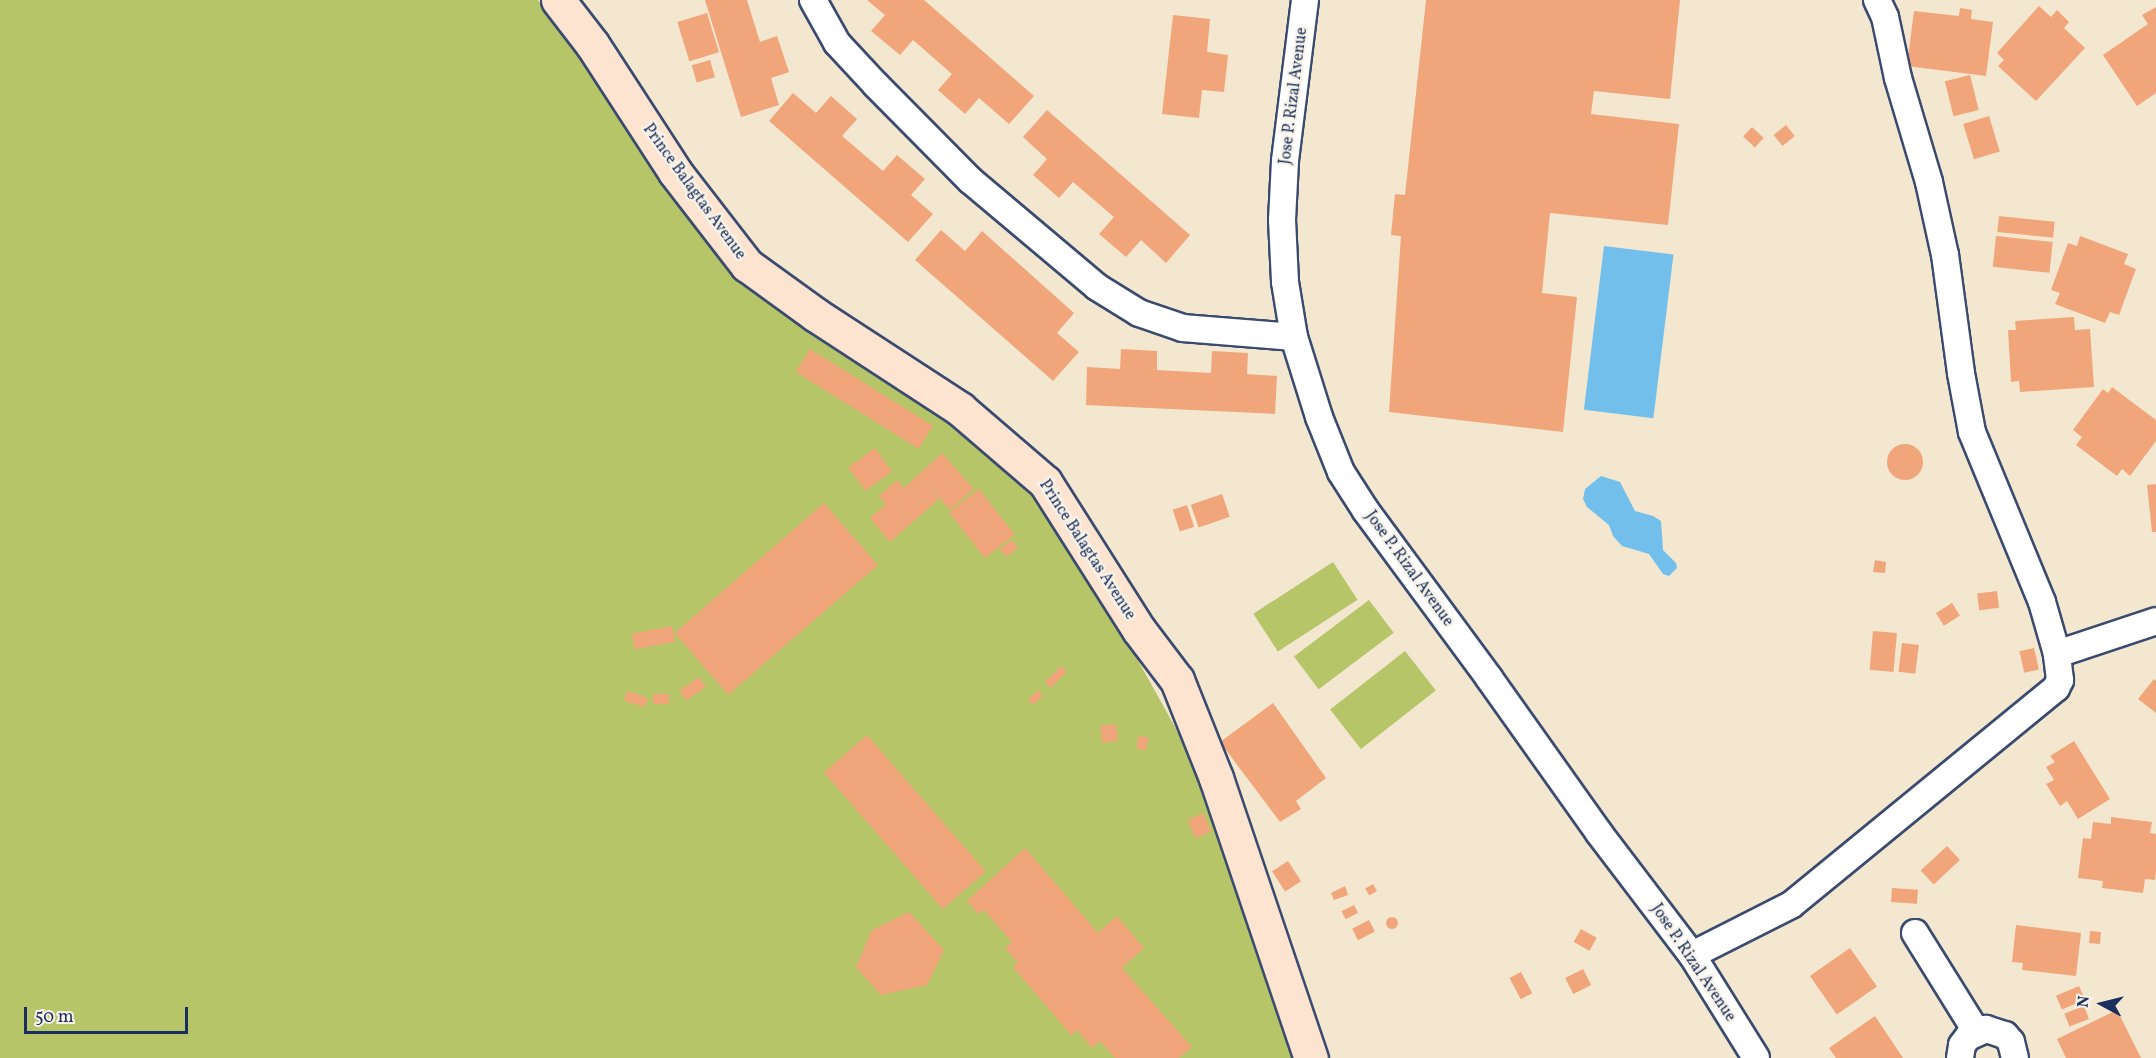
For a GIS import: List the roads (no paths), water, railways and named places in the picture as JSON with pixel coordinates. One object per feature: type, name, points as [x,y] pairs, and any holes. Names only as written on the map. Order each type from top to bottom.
[{"type":"main road","name":"Prince Balagtas Avenue","points":[[558,0],[592,44],[675,172],[747,265],[816,315],[960,409],[1045,482],[1139,630],[1177,680],[1216,778],[1311,1058]]},
{"type":"street","points":[[813,0],[837,43],[970,180],[1097,287],[1139,312],[1183,328],[1294,336]]},
{"type":"street","name":"Jose P. Rizal Avenue","points":[[1305,0],[1285,161],[1282,220],[1285,282],[1294,336],[1318,417],[1341,472],[1366,511],[1470,651],[1599,833],[1692,955],[1756,1058]]},
{"type":"street","points":[[1692,955],[1791,905],[1880,829],[2056,688],[2060,680],[2057,654],[2042,602],[1972,432],[1961,373],[1945,255],[1927,171],[1899,78],[1885,17],[1877,0]]},
{"type":"street","points":[[2057,654],[2156,621]]},
{"type":"street","points":[[1915,933],[1976,1031]]},
{"type":"street","points":[[1960,1058],[1962,1045],[1976,1031],[1986,1029],[2005,1035],[2011,1042],[2015,1058]]},
{"type":"water","points":[[1604,246],[1673,255],[1653,418],[1584,410]]},
{"type":"water","points":[[1601,476],[1620,482],[1635,511],[1661,521],[1663,550],[1676,563],[1677,568],[1669,576],[1663,574],[1649,554],[1622,546],[1613,536],[1609,525],[1587,507],[1583,499],[1585,489]]}]
